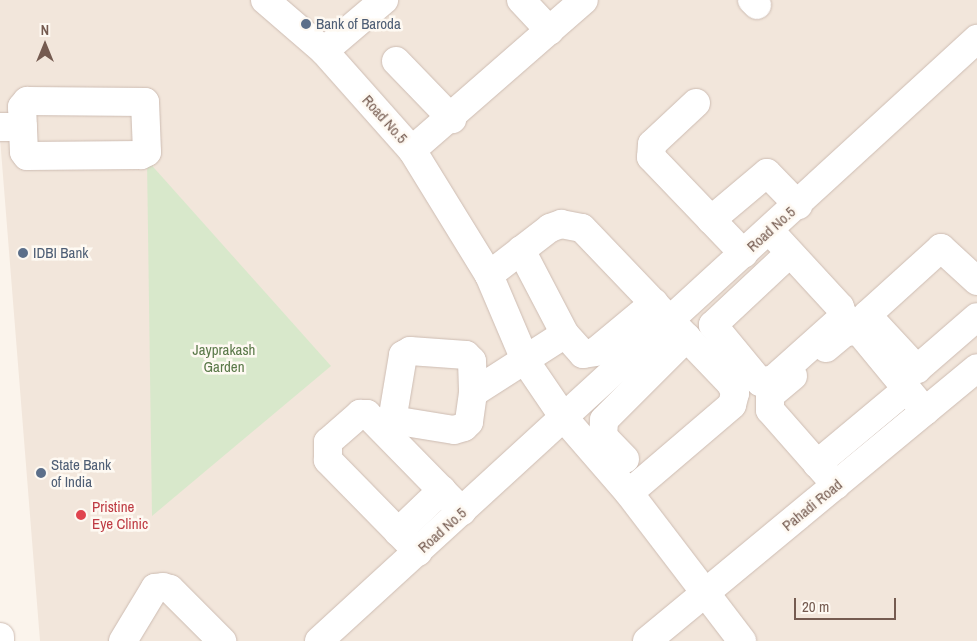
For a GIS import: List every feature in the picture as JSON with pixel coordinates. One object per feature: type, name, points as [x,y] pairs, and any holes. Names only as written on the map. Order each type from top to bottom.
[{"type":"street","name":"Road No.5","points":[[265,0],[324,51],[412,150],[489,275],[526,362],[564,418],[636,486],[742,641]]},
{"type":"street","points":[[324,51],[384,0]]},
{"type":"street","points":[[521,0],[550,31]]},
{"type":"street","points":[[412,150],[452,119],[584,0]]},
{"type":"street","name":"Road No.5","points":[[319,641],[564,418],[616,389],[671,320],[974,48]]},
{"type":"street","points":[[396,62],[452,119]]},
{"type":"street","points":[[27,101],[142,101],[147,105],[148,145],[144,154],[27,156],[12,127],[27,101]]},
{"type":"street","points":[[696,104],[649,149],[650,157],[711,220],[738,260],[751,287]]},
{"type":"street","points":[[711,220],[767,173],[798,205]]},
{"type":"street","points":[[489,275],[556,226],[582,228],[731,384],[735,393],[732,405],[636,486],[601,431],[616,389]]},
{"type":"street","points":[[770,230],[840,307],[841,319],[768,382],[760,382],[712,325],[790,253]]},
{"type":"street","points":[[977,281],[940,248],[868,312],[869,321],[914,368],[920,370],[977,317]]},
{"type":"street","points":[[521,250],[565,334],[583,354],[595,352],[671,320]]},
{"type":"street","points":[[836,485],[770,410],[768,401],[770,395],[845,332],[859,332],[925,411]]},
{"type":"street","points":[[473,393],[526,362],[565,334]]},
{"type":"street","points":[[935,356],[969,375]]},
{"type":"street","name":"Pahadi Road","points":[[647,641],[969,375]]},
{"type":"street","points":[[816,464],[907,389]]},
{"type":"street","points":[[418,552],[328,460],[328,442],[360,414],[367,414],[462,511]]},
{"type":"street","points":[[398,532],[442,490]]},
{"type":"street","points":[[123,641],[155,588],[163,587],[170,589],[222,641]]},
{"type":"shaded area","points":[[0,0],[977,0],[977,641],[40,641],[0,138]]},
{"type":"green space","name":"Jayprakash Garden","points":[[147,160],[331,366],[152,516]]},
{"type":"place","name":"Bank of Baroda","points":[[306,24]]},
{"type":"place","name":"IDBI Bank","points":[[23,253]]},
{"type":"place","name":"State Bank of India","points":[[41,473]]},
{"type":"place","name":"Pristine Eye Clinic","points":[[81,515]]}]
